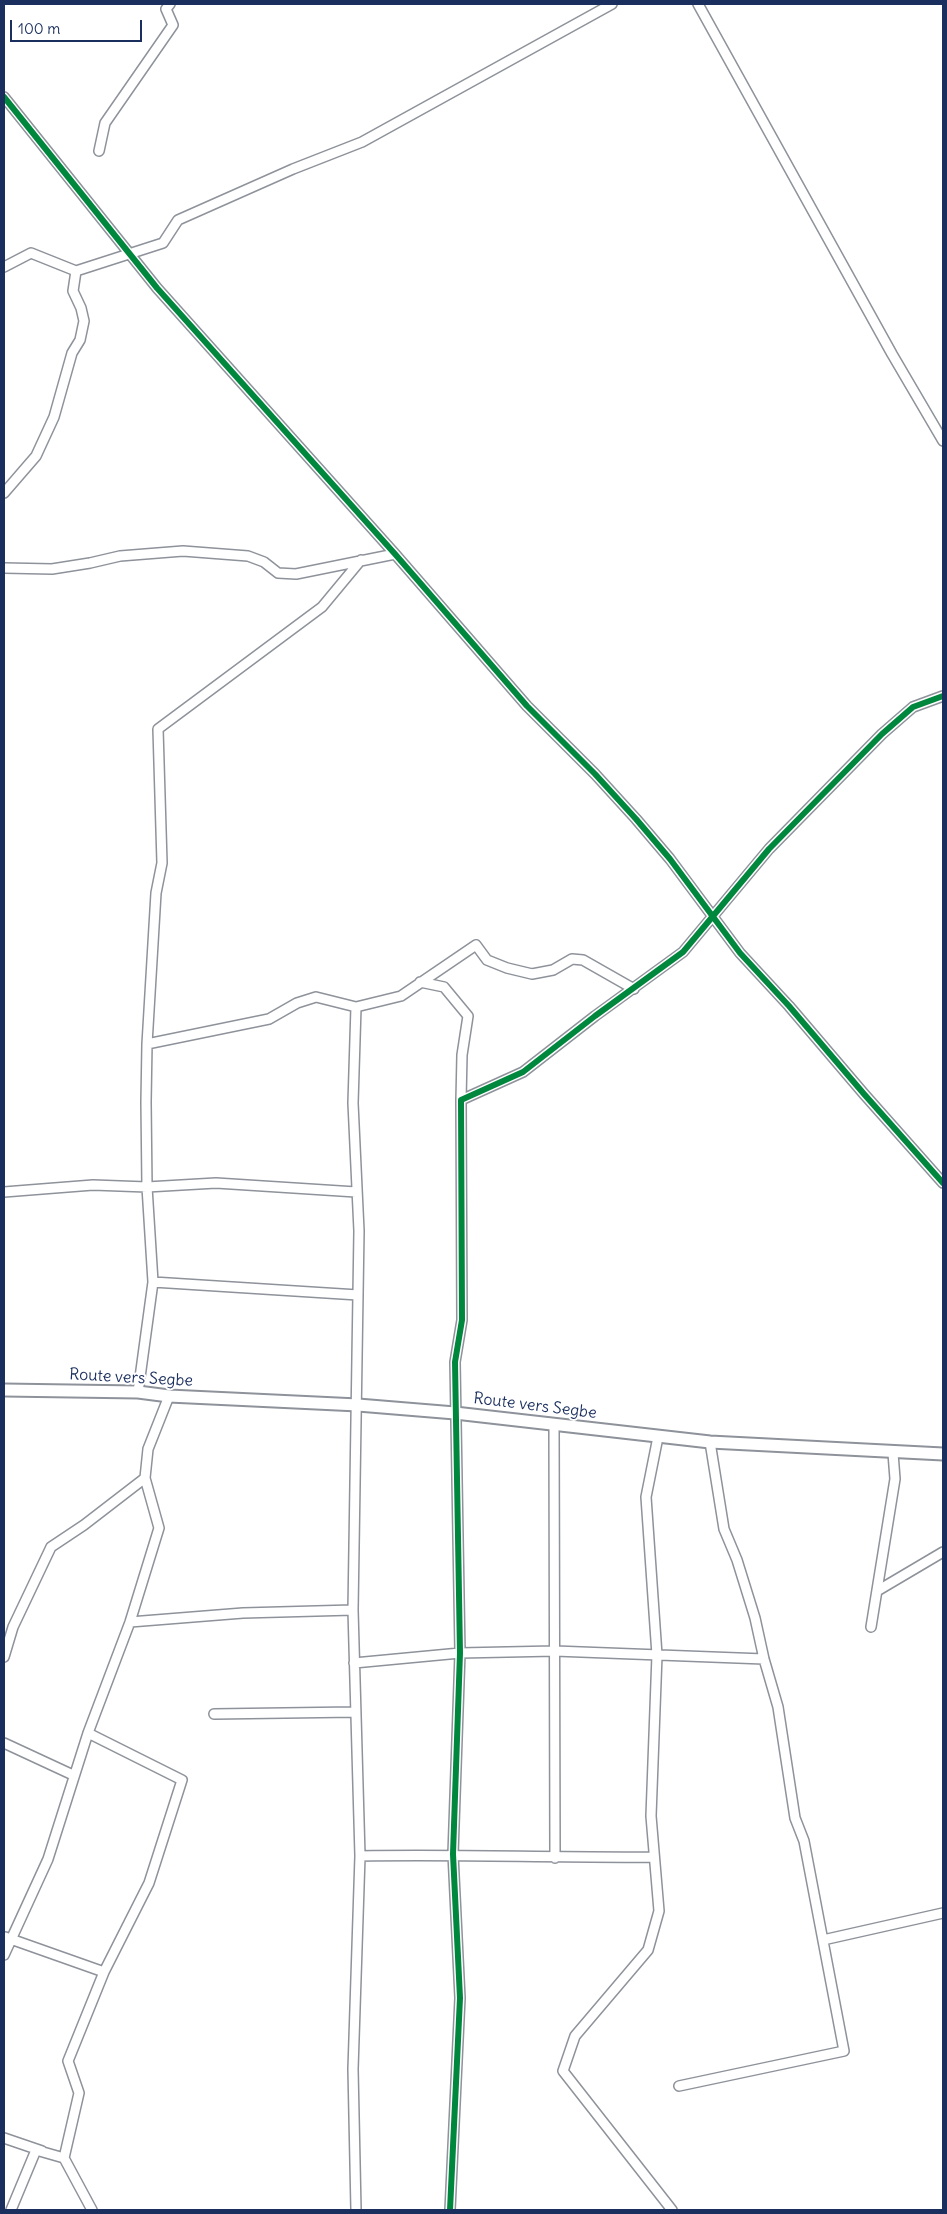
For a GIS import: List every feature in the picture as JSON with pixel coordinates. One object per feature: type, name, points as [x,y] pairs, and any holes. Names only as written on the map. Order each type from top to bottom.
[{"type":"main road","name":"Route vers Segbe","points":[[4,1390],[138,1392],[169,1396],[358,1404],[710,1442],[893,1453],[943,1454]]},
{"type":"street","points":[[99,151],[105,123],[173,25],[166,9],[170,4]]},
{"type":"street","points":[[4,266],[31,253],[76,271],[131,255],[163,243],[178,220],[293,169],[362,142],[612,4]]},
{"type":"street","points":[[698,4],[892,354],[943,441]]},
{"type":"street","points":[[4,97],[157,288],[395,554],[527,706],[595,774],[636,819],[670,859],[740,953],[789,1006],[943,1183]]},
{"type":"street","points":[[4,493],[36,456],[54,417],[72,353],[80,340],[84,321],[82,308],[73,291],[76,271]]},
{"type":"street","points":[[4,568],[52,569],[120,556],[183,551],[248,556],[264,562],[278,573],[296,574],[395,554]]},
{"type":"street","points":[[138,1392],[153,1282],[146,1187],[147,1044],[156,893],[162,863],[158,729],[322,607],[361,560]]},
{"type":"street","points":[[462,1100],[524,1072],[683,952],[769,849],[882,734],[913,707],[943,696]]},
{"type":"street","points":[[147,1044],[269,1019],[296,1003],[316,997],[356,1007],[401,996],[476,945],[487,960],[507,968],[532,974],[552,970],[572,959],[584,960],[634,989]]},
{"type":"street","points":[[420,982],[444,987],[468,1016],[462,1056],[462,1320],[455,1362],[460,1653],[453,1854],[460,1998],[450,2210]]},
{"type":"street","points":[[356,1007],[353,1103],[359,1231],[358,1404],[353,1610],[360,1856],[353,2069],[356,2210]]},
{"type":"street","points":[[4,1192],[93,1185],[146,1187],[216,1183],[356,1192]]},
{"type":"street","points":[[153,1282],[358,1295]]},
{"type":"street","points":[[4,1955],[6,1938],[48,1859],[88,1733],[130,1622],[159,1528],[145,1478],[148,1449],[169,1396]]},
{"type":"street","points":[[554,1424],[554,1858]]},
{"type":"street","points":[[658,1437],[646,1497],[657,1655],[651,1816],[658,1911],[648,1950],[575,2036],[563,2071],[672,2210]]},
{"type":"street","points":[[679,2086],[844,2051],[804,1840],[795,1818],[778,1707],[764,1659],[755,1618],[737,1560],[724,1529],[710,1442]]},
{"type":"street","points":[[871,1627],[895,1479],[893,1453]]},
{"type":"street","points":[[4,1656],[13,1627],[51,1547],[84,1525],[145,1478]]},
{"type":"street","points":[[877,1591],[943,1552]]},
{"type":"street","points":[[130,1622],[243,1613],[353,1610]]},
{"type":"street","points":[[354,1662],[460,1653],[555,1651],[764,1659]]},
{"type":"street","points":[[214,1714],[355,1712]]},
{"type":"street","points":[[88,1733],[182,1780],[149,1883],[104,1972],[68,2061],[78,2093],[64,2158],[92,2210]]},
{"type":"street","points":[[4,1743],[74,1775]]},
{"type":"street","points":[[360,1856],[453,1854],[554,1858],[653,1857]]},
{"type":"street","points":[[824,1940],[943,1913]]},
{"type":"street","points":[[6,1938],[104,1972]]},
{"type":"street","points":[[4,2138],[64,2158]]},
{"type":"street","points":[[11,2210],[36,2150],[64,2158]]},
{"type":"cycle path","points":[[4,97],[157,288],[395,554],[527,706],[595,774],[636,819],[670,859],[740,953],[789,1006],[943,1183]]},
{"type":"cycle path","points":[[450,2210],[460,1998],[453,1854],[460,1653],[455,1362],[462,1320],[461,1100],[523,1072],[595,1016],[683,952],[769,849],[882,734],[913,707],[943,696]]}]
